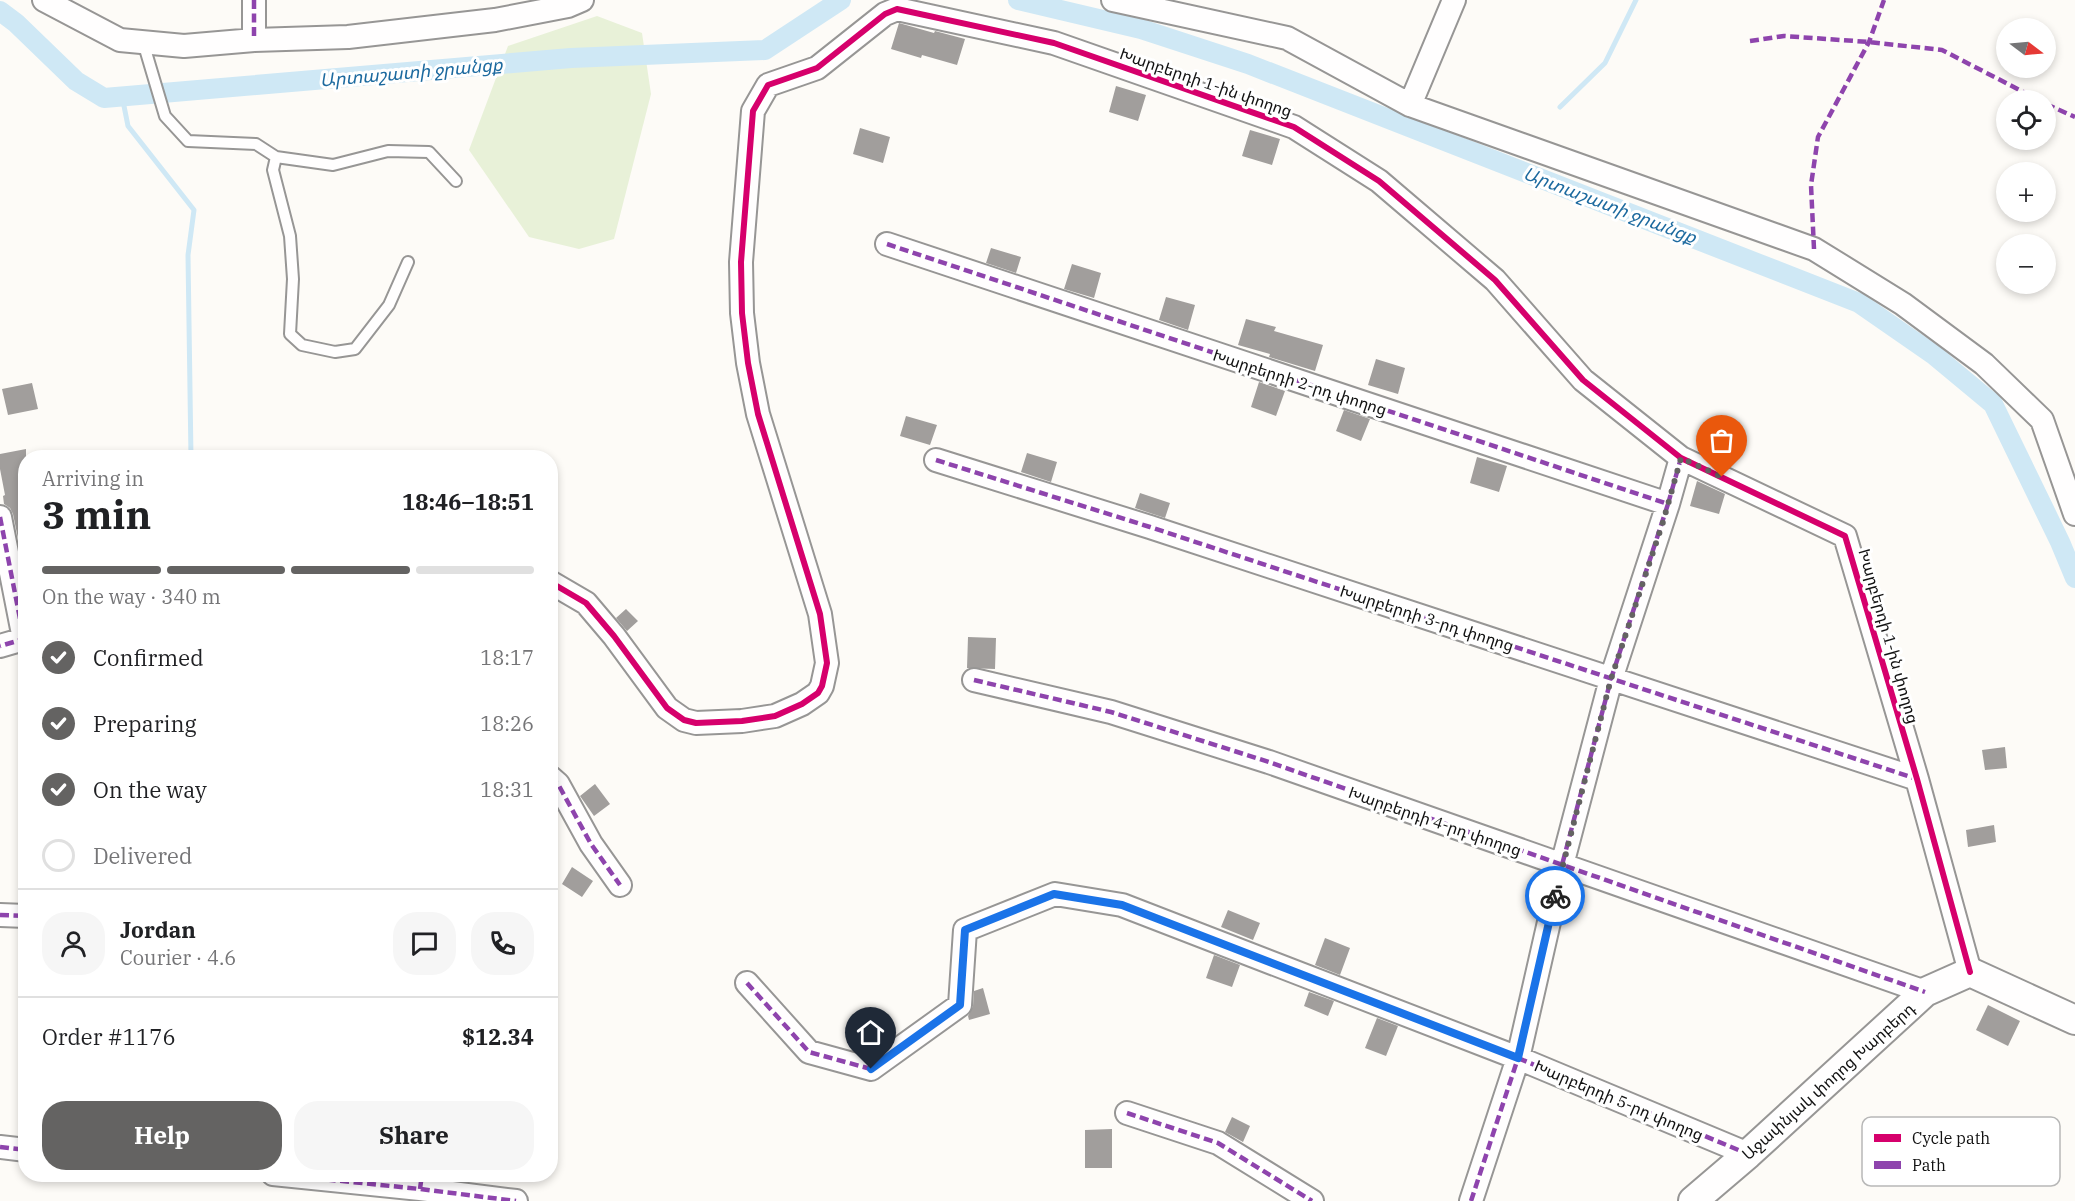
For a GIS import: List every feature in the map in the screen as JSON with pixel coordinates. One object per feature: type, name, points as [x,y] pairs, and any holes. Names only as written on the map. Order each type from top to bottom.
[{"type":"street","points":[[44,0],[120,40],[183,46],[254,40],[348,37],[495,20],[568,6],[582,0]]},
{"type":"street","points":[[254,0],[254,40]]},
{"type":"street","points":[[1113,0],[1287,38],[1410,105],[1814,249],[1903,304],[1984,364],[2042,420],[2075,514]]},
{"type":"street","points":[[1410,105],[1455,0]]},
{"type":"street","name":"Խարբերդի 1-ին փողոց","points":[[558,587],[586,603],[668,708],[684,720],[696,723],[742,721],[775,716],[802,704],[818,693],[822,686],[827,663],[820,614],[758,414],[748,363],[742,313],[741,262],[754,108],[772,82],[817,68],[885,14],[897,9],[1054,44],[1294,127],[1388,189],[1495,280],[1583,380],[1681,458],[1845,536],[1917,779],[1970,972]]},
{"type":"street","name":"Խարբերդի 2-րդ փողոց","points":[[887,244],[1668,504]]},
{"type":"street","points":[[1471,1201],[1518,1058],[1562,865],[1611,679],[1681,458]]},
{"type":"street","name":"Խարբերդի 3-րդ փողոց","points":[[936,460],[1150,527],[1917,779]]},
{"type":"street","points":[[0,517],[18,608]]},
{"type":"street","points":[[0,646],[18,641]]},
{"type":"street","name":"Խարբերդի 4-րդ փողոց","points":[[974,680],[1111,712],[1269,762],[1925,992]]},
{"type":"street","points":[[558,784],[591,844],[620,885]]},
{"type":"street","name":"Խարբերդի 5-րդ փողոց","points":[[747,983],[809,1052],[871,1069],[960,1005],[965,930],[1054,894],[1122,905],[1518,1058],[1748,1154]]},
{"type":"street","points":[[0,915],[18,916]]},
{"type":"street","points":[[1970,972],[2075,1020]]},
{"type":"street","name":"Աջափնյակ փողոց Խարբերդ","points":[[1693,1201],[1748,1154],[1925,992],[1970,972]]},
{"type":"street","points":[[1127,1113],[1218,1143],[1312,1201]]},
{"type":"street","points":[[0,1148],[18,1149]]},
{"type":"street","points":[[421,1182],[516,1201]]},
{"type":"lane","points":[[143,42],[165,116],[188,141],[256,144],[276,157],[333,165],[388,151],[429,152],[456,181]]},
{"type":"lane","points":[[276,157],[273,170],[290,236],[293,279],[290,334],[302,345],[335,352],[355,349],[389,305],[408,262]]},
{"type":"green space","points":[[597,16],[642,33],[651,94],[614,239],[579,249],[529,237],[469,150],[508,46]]},
{"type":"building","points":[[899,23],[965,39],[957,65],[891,49]]},
{"type":"building","points":[[1116,86],[1146,95],[1138,121],[1109,112]]},
{"type":"building","points":[[860,128],[890,137],[883,163],[853,154]]},
{"type":"building","points":[[1250,130],[1280,139],[1272,165],[1242,156]]},
{"type":"building","points":[[991,248],[1021,257],[1016,273],[986,263]]},
{"type":"building","points":[[1072,264],[1101,273],[1094,298],[1064,289]]},
{"type":"building","points":[[1166,297],[1195,305],[1188,330],[1159,320]]},
{"type":"building","points":[[1246,319],[1276,327],[1274,331],[1323,345],[1315,371],[1238,345]]},
{"type":"building","points":[[1376,359],[1405,368],[1398,394],[1368,385]]},
{"type":"building","points":[[1259,382],[1285,391],[1276,416],[1251,407]]},
{"type":"building","points":[[32,383],[38,409],[8,415],[2,389]]},
{"type":"building","points":[[1344,410],[1370,419],[1361,441],[1336,431]]},
{"type":"building","points":[[906,416],[937,425],[930,445],[900,436]]},
{"type":"building","points":[[18,451],[18,538],[13,514],[4,504],[0,454]]},
{"type":"building","points":[[1027,453],[1057,462],[1051,482],[1021,472]]},
{"type":"building","points":[[1477,457],[1507,466],[1499,492],[1470,483]]},
{"type":"building","points":[[1697,481],[1725,494],[1719,514],[1690,506]]},
{"type":"building","points":[[1140,493],[1170,503],[1165,518],[1135,508]]},
{"type":"building","points":[[626,609],[638,621],[627,631],[616,618]]},
{"type":"building","points":[[968,637],[996,638],[995,669],[967,668]]},
{"type":"building","points":[[2005,747],[2007,768],[1985,770],[1982,750]]},
{"type":"building","points":[[595,784],[610,804],[594,816],[580,796]]},
{"type":"building","points":[[1994,825],[1996,842],[1968,847],[1966,830]]},
{"type":"building","points":[[572,867],[593,881],[582,897],[562,884]]},
{"type":"building","points":[[1228,910],[1260,923],[1253,940],[1221,927]]},
{"type":"building","points":[[1325,938],[1350,948],[1340,975],[1315,965]]},
{"type":"building","points":[[1214,955],[1240,965],[1232,987],[1206,978]]},
{"type":"building","points":[[983,988],[990,1014],[969,1020],[974,991]]},
{"type":"building","points":[[1309,992],[1334,1001],[1328,1016],[1304,1006]]},
{"type":"building","points":[[1988,1005],[2020,1021],[2008,1046],[1976,1030]]},
{"type":"building","points":[[1377,1018],[1398,1026],[1386,1056],[1365,1048]]},
{"type":"building","points":[[1232,1117],[1250,1126],[1243,1142],[1225,1132]]},
{"type":"building","points":[[1112,1129],[1112,1168],[1085,1168],[1085,1130]]},
{"type":"waterway","name":"Արտաշատի ջրանցք","points":[[0,11],[16,23],[76,81],[104,98],[571,58],[765,50],[841,0]]},
{"type":"waterway","name":"Արտաշատի ջրանցք","points":[[1018,0],[1141,29],[1248,64],[1859,303],[1934,355],[1993,404],[2075,578]]},
{"type":"waterway","points":[[1560,107],[1605,63],[1636,0]]},
{"type":"waterway","points":[[122,96],[128,126],[194,210],[188,255],[191,450]]},
{"type":"marked path","points":[[254,0],[254,40]]},
{"type":"marked path","points":[[1814,249],[1811,185],[1818,137],[1869,42],[1884,0]]},
{"type":"marked path","points":[[1750,41],[1784,36],[1942,50],[2020,90]]},
{"type":"marked path","points":[[2056,108],[2075,117]]},
{"type":"marked path","points":[[887,244],[1668,504],[1681,458]]},
{"type":"marked path","points":[[936,460],[1150,527],[1917,779]]},
{"type":"marked path","points":[[1471,1201],[1518,1058],[1562,865],[1611,679],[1668,504]]},
{"type":"marked path","points":[[0,517],[18,608]]},
{"type":"marked path","points":[[0,646],[18,641]]},
{"type":"marked path","points":[[974,680],[1111,712],[1269,762],[1925,992]]},
{"type":"marked path","points":[[558,784],[591,844],[620,885]]},
{"type":"marked path","points":[[747,983],[809,1052],[871,1069],[960,1005],[965,930],[1055,894],[1122,905],[1518,1058],[1748,1154]]},
{"type":"marked path","points":[[0,915],[18,916]]},
{"type":"marked path","points":[[1127,1113],[1218,1143],[1312,1201]]},
{"type":"marked path","points":[[0,1147],[18,1149]]},
{"type":"marked path","points":[[351,1182],[516,1201]]},
{"type":"marked path","points":[[420,1189],[421,1182]]},
{"type":"cycle path","points":[[558,587],[586,603],[614,636],[667,708],[684,720],[696,723],[742,721],[775,716],[802,704],[818,693],[822,686],[827,663],[820,614],[758,414],[748,363],[742,313],[741,262],[753,111],[768,85],[817,68],[885,14],[897,9],[1054,43],[1294,127],[1379,181],[1495,280],[1583,380],[1681,458],[1845,536],[1917,779],[1970,972]]},
{"type":"way so far","points":[[1555,896],[1611,679],[1663,522],[1681,458],[1722,477]]},
{"type":"route","points":[[871,1069],[960,1005],[965,930],[1054,894],[1122,905],[1518,1058],[1555,896]]}]
